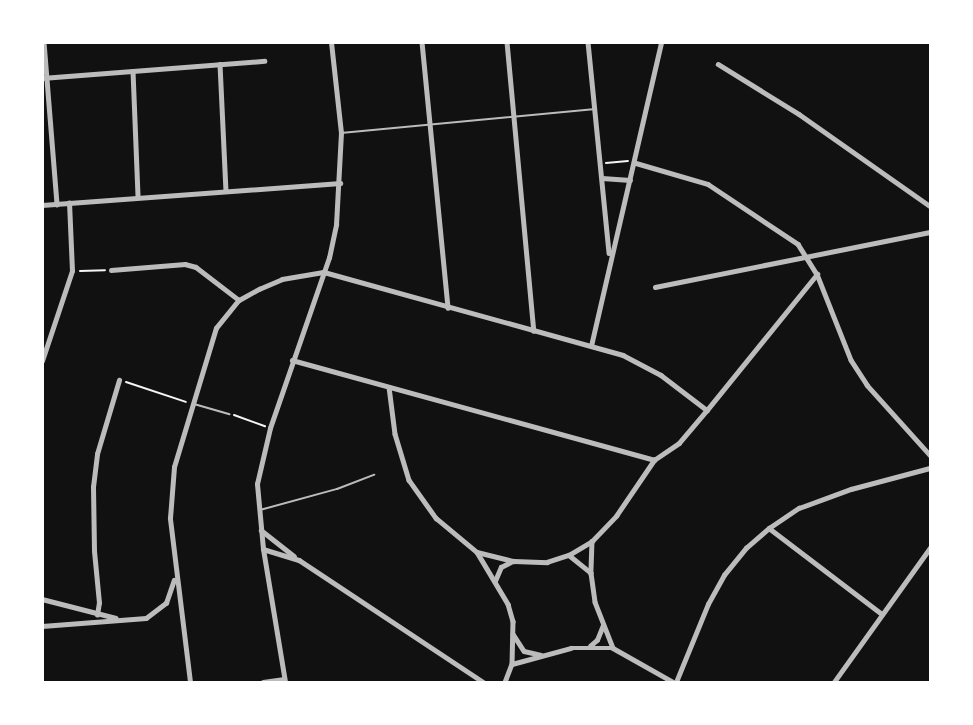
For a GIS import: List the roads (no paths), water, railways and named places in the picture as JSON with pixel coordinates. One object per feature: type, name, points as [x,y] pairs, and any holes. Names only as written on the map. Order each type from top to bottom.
[{"type":"street","points":[[44,42],[45,78],[57,204]]},
{"type":"street","points":[[263,682],[284,681],[260,530],[257,484],[270,428],[324,272],[336,224],[340,183],[341,133],[331,42]]},
{"type":"street","points":[[422,42],[448,308]]},
{"type":"street","points":[[506,42],[534,331]]},
{"type":"street","points":[[588,42],[609,256]]},
{"type":"street","points":[[591,346],[609,256],[636,163],[661,42]]},
{"type":"street","points":[[45,78],[264,61]]},
{"type":"street","points":[[220,64],[226,191]]},
{"type":"street","points":[[718,64],[799,114],[930,206]]},
{"type":"street","points":[[133,71],[138,197]]},
{"type":"street","points":[[636,163],[708,184],[770,224],[808,256],[852,360],[867,385],[930,455]]},
{"type":"street","points":[[602,178],[630,180]]},
{"type":"street","points":[[42,205],[340,183]]},
{"type":"street","points":[[42,361],[72,271],[69,203]]},
{"type":"street","points":[[655,287],[930,232]]},
{"type":"street","points":[[111,270],[185,264],[196,267],[239,300]]},
{"type":"street","points":[[190,682],[175,576],[171,491],[174,467],[216,328],[239,300],[282,279],[324,272],[448,308],[591,346],[642,363],[707,410]]},
{"type":"street","points":[[477,552],[514,561],[547,562],[569,555],[592,541],[616,516],[654,460],[678,443],[707,410],[817,274]]},
{"type":"street","points":[[292,360],[654,460]]},
{"type":"street","points":[[97,615],[99,603],[94,551],[93,487],[97,454],[119,380]]},
{"type":"street","points":[[389,387],[395,434],[409,480],[436,518],[477,552],[508,604],[513,633],[512,664],[505,682]]},
{"type":"street","points":[[512,664],[590,646],[613,648],[675,682],[708,604],[724,575],[746,548],[769,528],[799,508],[835,495],[930,468]]},
{"type":"street","points":[[769,528],[882,614]]},
{"type":"street","points":[[260,530],[299,560],[483,682]]},
{"type":"street","points":[[592,541],[591,573],[603,625],[613,648]]},
{"type":"street","points":[[834,682],[930,548]]},
{"type":"street","points":[[263,549],[299,560]]},
{"type":"street","points":[[569,555],[591,573]]},
{"type":"street","points":[[495,581],[501,567],[514,561]]},
{"type":"street","points":[[42,626],[146,618],[156,613],[171,594],[175,576]]},
{"type":"street","points":[[42,600],[97,615],[122,619]]},
{"type":"street","points":[[590,646],[597,640],[603,625]]},
{"type":"street","points":[[513,633],[524,651],[545,655]]},
{"type":"lane","points":[[341,133],[594,109]]},
{"type":"lane","points":[[193,404],[202,404],[230,414]]},
{"type":"lane","points":[[258,510],[338,489],[374,475]]}]
